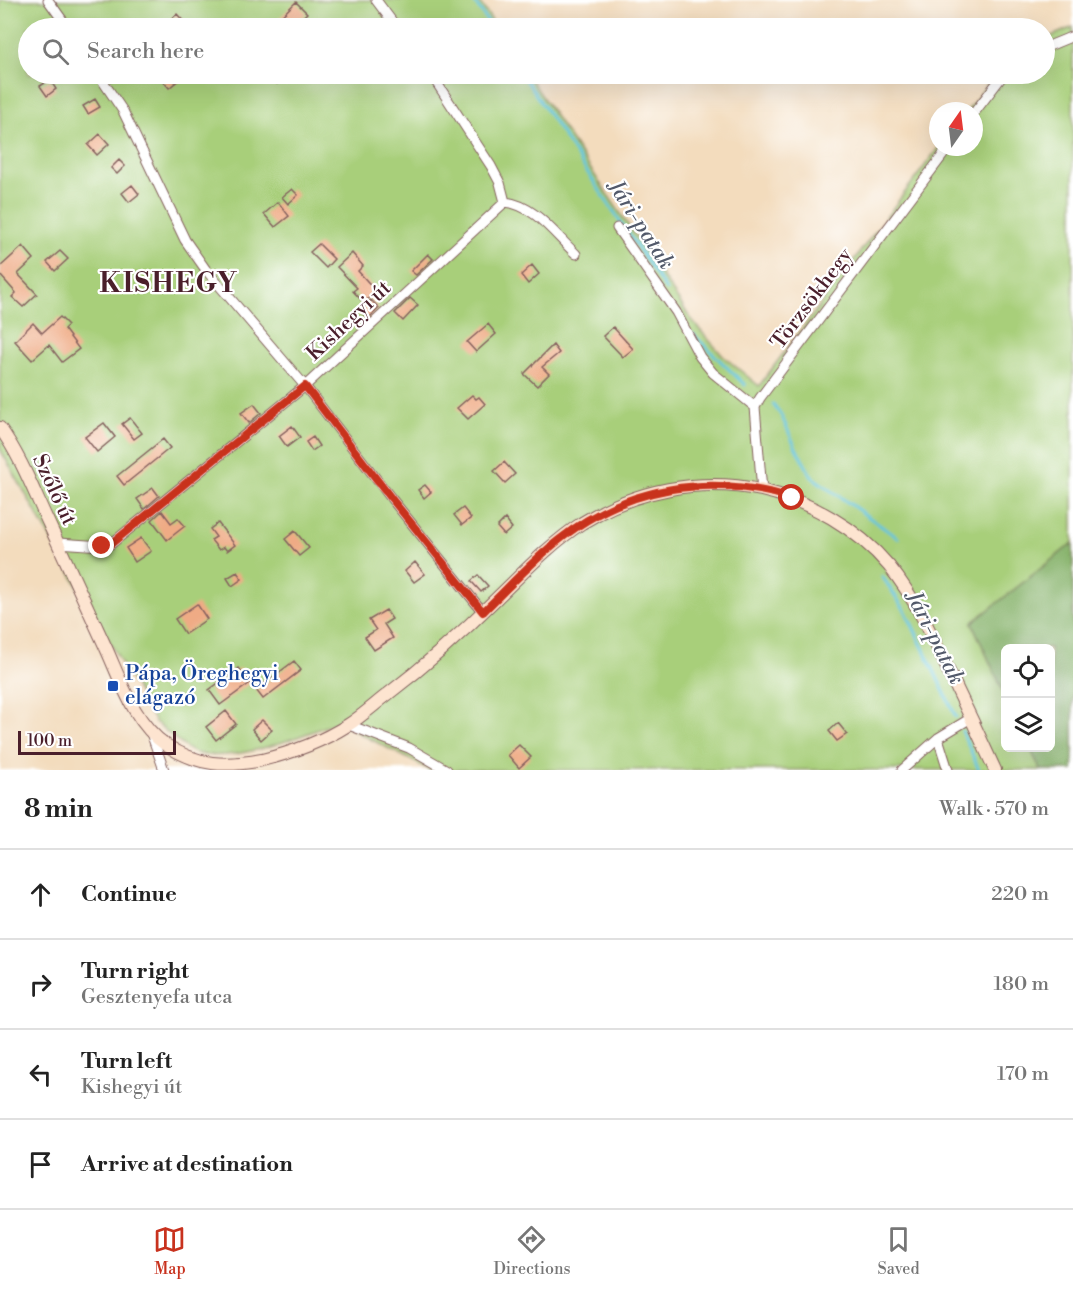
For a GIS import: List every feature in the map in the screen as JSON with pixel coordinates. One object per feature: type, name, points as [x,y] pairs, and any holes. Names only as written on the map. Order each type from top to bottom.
[{"type":"main road","name":"Szőlő út","points":[[0,428],[32,487],[129,698],[150,731],[163,743],[183,755],[204,762],[232,765],[309,745],[349,725],[420,670],[559,540],[582,524],[622,503],[676,487],[731,486],[762,490],[792,498],[824,514],[861,538],[881,557],[902,584],[930,630],[994,770]]},
{"type":"street","points":[[48,0],[61,18]]},
{"type":"street","points":[[376,0],[390,18]]},
{"type":"street","points":[[1055,43],[1073,36]]},
{"type":"street","points":[[105,84],[123,111],[185,240],[206,270],[305,386],[483,612]]},
{"type":"street","points":[[438,84],[491,166],[500,183],[505,202],[521,205],[540,219],[576,254]]},
{"type":"street","points":[[982,102],[996,84]]},
{"type":"street","name":"Törzsökhegy","points":[[755,407],[942,156]]},
{"type":"street","name":"Kishegyi út","points":[[58,543],[102,546],[111,544],[305,386],[505,202]]},
{"type":"street","points":[[617,228],[676,312],[700,357],[713,373],[755,407],[762,490]]},
{"type":"street","points":[[902,770],[938,738],[971,718]]},
{"type":"street","points":[[349,725],[409,748],[447,770]]},
{"type":"street","points":[[150,731],[164,770]]},
{"type":"street","points":[[938,738],[948,770]]},
{"type":"green space","points":[[0,0],[478,0],[490,18],[18,18],[18,84],[534,84],[693,322],[723,356],[759,386],[932,156],[983,156],[983,102],[974,102],[987,84],[1055,84],[1055,35],[1073,27],[1073,543],[972,623],[1001,686],[1001,752],[1032,752],[1041,770],[430,770],[338,722],[268,747],[230,755],[212,755],[195,753],[186,748],[155,722],[0,449]]},
{"type":"green space","points":[[1073,543],[1073,770],[1041,770],[1032,752],[1055,752],[1055,644],[1001,644],[1001,686],[972,623]]},
{"type":"building","points":[[296,2],[307,13],[302,18],[279,18]]},
{"type":"building","points":[[53,84],[56,89],[47,96],[40,86]]},
{"type":"building","points":[[95,99],[100,107],[88,114],[83,106]]},
{"type":"building","points":[[100,134],[109,144],[97,155],[88,145]]},
{"type":"building","points":[[119,160],[125,166],[117,174],[111,168]]},
{"type":"building","points":[[132,185],[139,194],[129,202],[122,193]]},
{"type":"building","points":[[292,189],[298,195],[288,204],[282,197]]},
{"type":"building","points":[[278,202],[289,216],[275,227],[264,214]]},
{"type":"building","points":[[319,244],[334,259],[326,268],[310,252]]},
{"type":"building","points":[[23,246],[34,259],[18,274],[37,294],[23,307],[12,297],[16,293],[0,275],[0,267]]},
{"type":"building","points":[[60,251],[68,259],[55,271],[47,262]]},
{"type":"building","points":[[352,253],[363,266],[358,271],[376,291],[364,303],[353,291],[357,288],[337,267]]},
{"type":"building","points":[[428,254],[433,259],[416,275],[411,271]]},
{"type":"building","points":[[532,265],[539,274],[528,284],[521,275]]},
{"type":"building","points":[[410,298],[418,305],[403,321],[395,313]]},
{"type":"building","points":[[371,300],[379,308],[368,319],[360,311]]},
{"type":"building","points":[[60,317],[68,325],[64,329],[79,349],[62,362],[49,345],[32,360],[15,341],[33,323],[42,333]]},
{"type":"building","points":[[488,324],[496,334],[476,352],[467,342]]},
{"type":"building","points":[[613,327],[633,349],[623,357],[603,336]]},
{"type":"building","points":[[553,345],[559,353],[542,367],[549,374],[537,386],[524,374]]},
{"type":"building","points":[[472,395],[476,399],[479,397],[485,404],[468,419],[457,408]]},
{"type":"building","points":[[254,404],[261,413],[249,423],[241,413]]},
{"type":"building","points":[[130,418],[142,433],[134,439],[122,424]]},
{"type":"building","points":[[104,423],[115,437],[97,452],[85,437]]},
{"type":"building","points":[[292,426],[300,437],[287,447],[279,436]]},
{"type":"building","points":[[313,437],[319,446],[312,451],[306,442]]},
{"type":"building","points":[[163,439],[170,448],[124,485],[117,476]]},
{"type":"building","points":[[504,462],[515,474],[505,483],[494,471]]},
{"type":"building","points":[[425,485],[431,492],[424,498],[418,490]]},
{"type":"building","points":[[153,488],[159,496],[144,509],[137,499]]},
{"type":"building","points":[[463,508],[471,518],[462,525],[454,515]]},
{"type":"building","points":[[162,511],[171,523],[178,518],[185,526],[167,540],[152,520]]},
{"type":"building","points":[[505,519],[512,528],[504,535],[497,527]]},
{"type":"building","points":[[218,523],[235,545],[227,551],[224,547],[219,550],[211,540],[216,537],[210,529]]},
{"type":"building","points":[[295,531],[309,548],[299,556],[285,539]]},
{"type":"building","points":[[141,538],[151,551],[135,562],[126,548]]},
{"type":"building","points":[[415,562],[425,574],[414,582],[405,571]]},
{"type":"building","points":[[237,572],[242,579],[232,586],[227,578]]},
{"type":"building","points":[[478,575],[488,586],[481,592],[471,581]]},
{"type":"building","points":[[197,604],[207,619],[185,634],[175,619]]},
{"type":"building","points":[[386,610],[392,619],[384,624],[393,638],[374,650],[365,637],[376,630],[369,620]]},
{"type":"building","points":[[294,661],[301,670],[263,699],[256,690]]},
{"type":"building","points":[[239,668],[250,683],[220,705],[209,690]]},
{"type":"building","points":[[226,711],[236,724],[216,740],[206,727]]},
{"type":"building","points":[[262,720],[272,730],[261,740],[252,729]]},
{"type":"building","points":[[838,723],[847,734],[837,741],[829,731]]},
{"type":"building","points":[[519,745],[531,757],[519,768],[508,755]]},
{"type":"waterway","name":"Jári-patak","points":[[473,0],[485,18]]},
{"type":"waterway","name":"Jári-patak","points":[[529,84],[666,290]]},
{"type":"waterway","name":"Jári-patak","points":[[693,334],[745,385]]},
{"type":"waterway","name":"Jári-patak","points":[[773,404],[781,415],[812,477],[898,538]]},
{"type":"waterway","name":"Jári-patak","points":[[882,576],[906,612],[956,717]]},
{"type":"waterway","name":"Jári-patak","points":[[962,731],[979,770]]},
{"type":"place","name":"Pápa, Öreghegyi elágazó","points":[[113,686]]},
{"type":"district","name":"KISHEGY","points":[[169,284]]},
{"type":"route","points":[[102,546],[111,544],[305,386],[438,558],[483,612],[559,540],[600,513],[622,503],[676,487],[696,486],[748,487],[792,498]]}]
